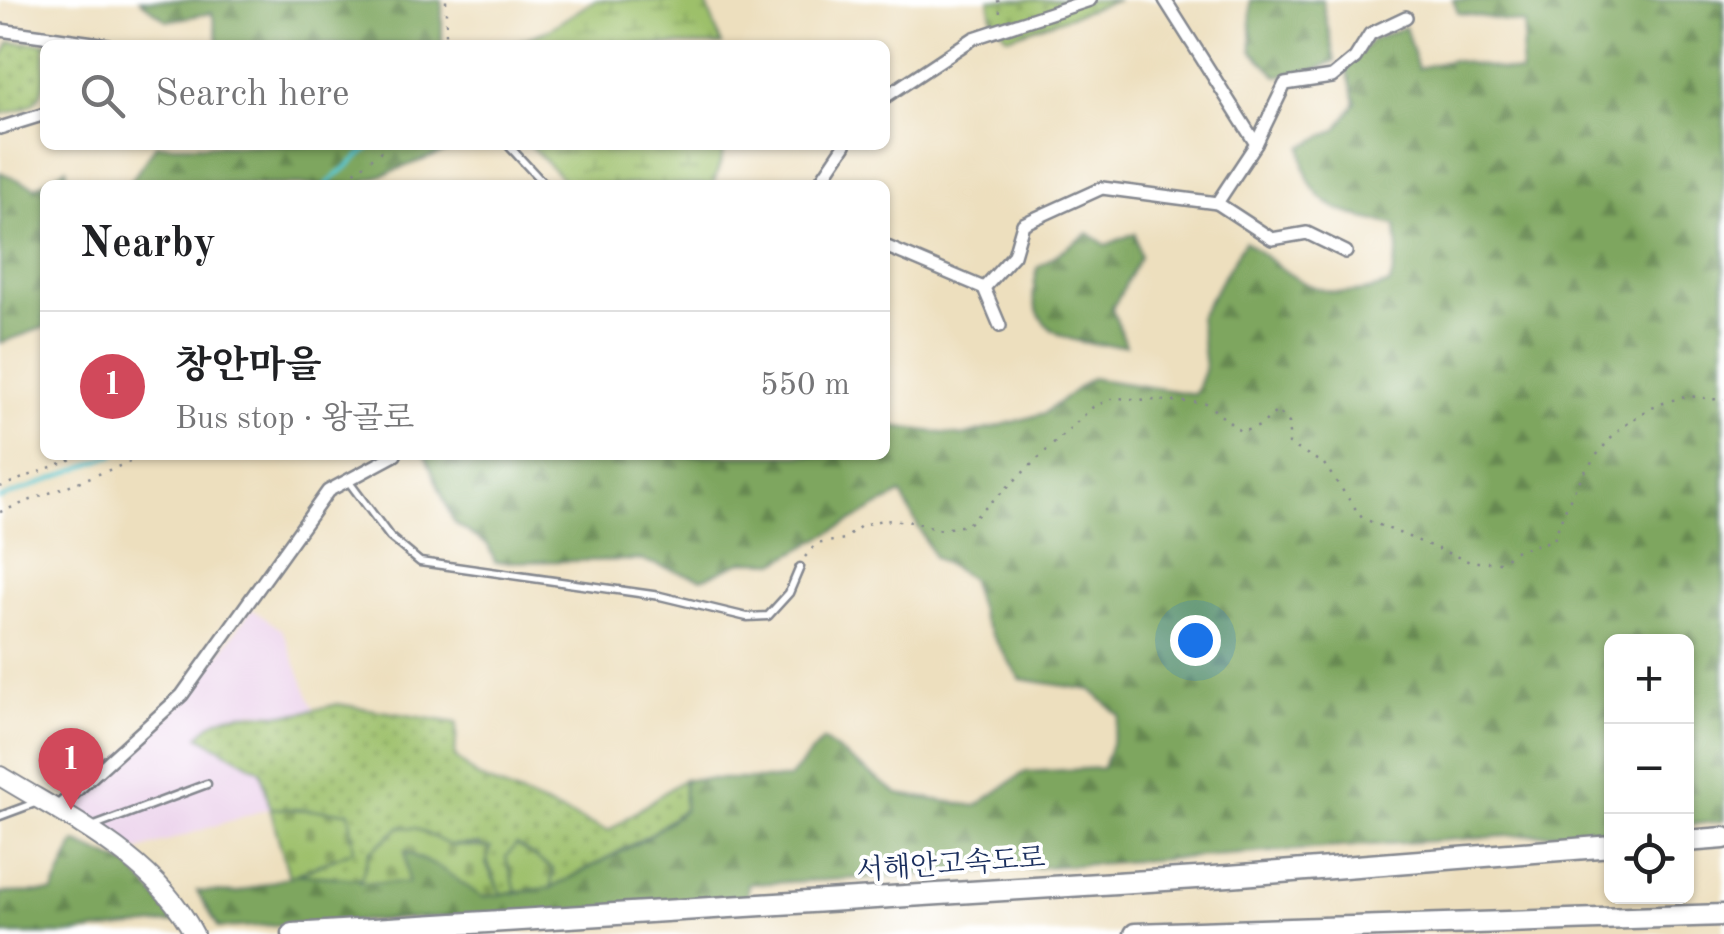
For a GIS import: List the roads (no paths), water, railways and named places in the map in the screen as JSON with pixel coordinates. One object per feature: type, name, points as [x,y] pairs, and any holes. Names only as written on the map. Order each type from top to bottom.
[{"type":"highway","points":[[1694,840],[1724,838]]},
{"type":"highway","name":"서해안고속도로","points":[[293,934],[1190,878],[1604,847]]},
{"type":"highway","points":[[1135,934],[1724,915]]},
{"type":"main road","points":[[0,776],[136,861],[186,918],[194,934]]},
{"type":"street","points":[[890,94],[974,38],[1090,0]]},
{"type":"street","points":[[1164,0],[1256,144]]},
{"type":"street","points":[[1216,202],[1256,144],[1285,84],[1332,76],[1356,58],[1370,34],[1406,17]]},
{"type":"street","points":[[0,30],[72,40]]},
{"type":"street","points":[[0,128],[40,116]]},
{"type":"street","points":[[821,180],[842,150]]},
{"type":"street","points":[[984,288],[1014,255],[1023,224],[1102,188],[1216,202],[1272,240],[1307,233],[1346,252]]},
{"type":"street","points":[[890,248],[984,288],[1000,326]]},
{"type":"street","points":[[48,806],[182,694],[328,491],[387,460]]},
{"type":"lane","points":[[513,150],[541,180]]},
{"type":"lane","points":[[350,482],[390,538],[420,562],[660,596],[746,617],[768,616],[790,593],[800,567]]},
{"type":"lane","points":[[86,829],[207,784]]},
{"type":"lane","points":[[0,816],[48,806]]},
{"type":"waterway","points":[[332,180],[366,150]]},
{"type":"waterway","points":[[0,499],[101,460]]},
{"type":"place","name":"창안마을","points":[[71,810]]}]
